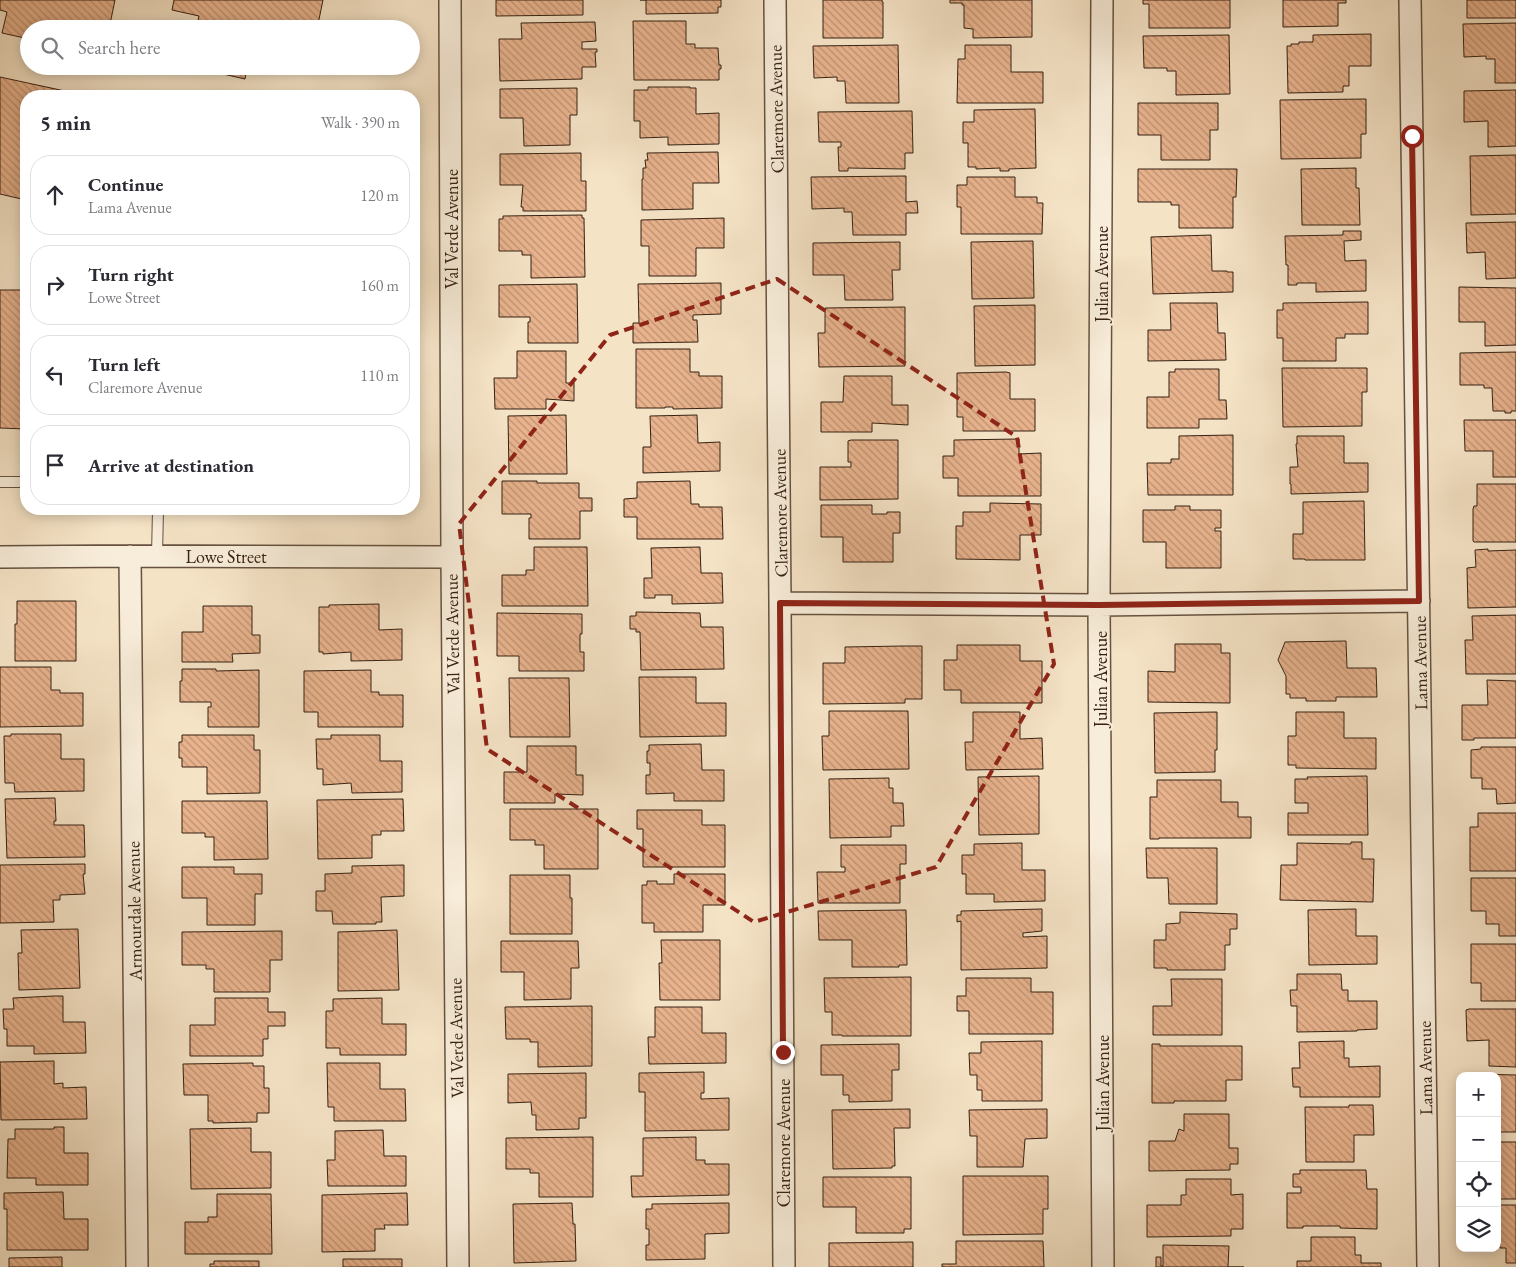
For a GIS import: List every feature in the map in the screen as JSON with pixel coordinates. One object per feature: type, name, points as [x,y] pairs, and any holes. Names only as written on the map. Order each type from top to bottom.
[{"type":"street","name":"Val Verde Avenue","points":[[450,0],[452,557],[458,1267]]},
{"type":"street","name":"Claremore Avenue","points":[[775,0],[784,1267]]},
{"type":"street","name":"Julian Avenue","points":[[1102,0],[1099,605],[1103,1267]]},
{"type":"street","name":"Lama Avenue","points":[[1410,0],[1428,1267]]},
{"type":"street","name":"Armourdale Avenue","points":[[130,556],[137,1267]]},
{"type":"street","name":"Lowe Street","points":[[0,557],[452,557]]},
{"type":"street","points":[[780,603],[1099,605],[1419,601]]},
{"type":"lane","points":[[0,482],[20,482]]},
{"type":"lane","points":[[157,556],[158,515]]},
{"type":"highlighted area","points":[[777,279],[1017,437],[1054,664],[936,867],[754,922],[487,749],[459,524],[610,335]]},
{"type":"building","points":[[0,0],[115,0],[111,20],[20,20],[20,37],[2,33],[7,12],[0,10]]},
{"type":"building","points":[[174,0],[323,0],[319,20],[198,20],[199,16],[172,10]]},
{"type":"building","points":[[496,0],[583,0],[583,15],[496,16]]},
{"type":"building","points":[[646,0],[721,0],[721,7],[718,7],[718,13],[646,14]]},
{"type":"building","points":[[823,0],[882,0],[883,38],[823,38]]},
{"type":"building","points":[[950,0],[1032,0],[1032,37],[973,38],[973,29],[964,28],[964,5],[962,3],[950,3]]},
{"type":"building","points":[[1143,0],[1230,0],[1230,28],[1149,28],[1149,4],[1143,4]]},
{"type":"building","points":[[1283,0],[1346,0],[1346,3],[1338,3],[1338,26],[1283,27]]},
{"type":"building","points":[[1467,0],[1516,0],[1516,18],[1467,18]]},
{"type":"building","points":[[633,21],[686,21],[686,44],[695,44],[695,48],[718,48],[719,65],[721,65],[719,80],[634,80]]},
{"type":"building","points":[[595,22],[596,41],[582,42],[582,49],[597,49],[597,52],[595,52],[596,67],[582,67],[582,79],[500,81],[499,39],[522,39],[521,23]]},
{"type":"building","points":[[1516,23],[1516,83],[1495,83],[1495,59],[1486,59],[1486,56],[1464,57],[1463,24]]},
{"type":"building","points":[[1371,34],[1371,66],[1349,66],[1349,86],[1343,86],[1343,92],[1288,93],[1287,46],[1299,44],[1299,42],[1313,42],[1313,35]]},
{"type":"building","points":[[1229,35],[1230,94],[1176,95],[1176,71],[1167,71],[1167,68],[1144,68],[1143,36]]},
{"type":"building","points":[[898,45],[899,103],[846,103],[845,81],[837,81],[837,77],[814,78],[813,46]]},
{"type":"building","points":[[965,45],[1011,45],[1011,72],[1043,72],[1043,103],[957,103],[958,59],[965,59]]},
{"type":"building","points":[[227,75],[246,75],[245,79]]},
{"type":"building","points":[[0,77],[60,90],[20,90],[20,199],[0,194]]},
{"type":"building","points":[[648,87],[696,88],[696,114],[719,113],[719,144],[668,145],[668,137],[640,138],[640,121],[634,121],[634,90],[648,90]]},
{"type":"building","points":[[577,88],[577,115],[570,115],[570,145],[524,146],[523,118],[500,118],[500,89]]},
{"type":"building","points":[[1516,90],[1516,146],[1488,147],[1488,121],[1464,122],[1464,91]]},
{"type":"building","points":[[1366,99],[1366,134],[1361,134],[1361,158],[1281,159],[1280,100]]},
{"type":"building","points":[[1138,103],[1218,103],[1218,130],[1210,130],[1210,160],[1161,160],[1161,135],[1138,135]]},
{"type":"building","points":[[1035,109],[1036,168],[1000,171],[1000,168],[976,169],[976,167],[968,167],[968,143],[963,143],[963,122],[974,122],[974,110]]},
{"type":"building","points":[[912,111],[913,153],[905,153],[905,169],[848,168],[848,171],[839,171],[838,147],[841,147],[841,142],[819,142],[818,112]]},
{"type":"building","points":[[718,152],[719,183],[693,183],[693,209],[642,210],[642,179],[643,168],[646,168],[645,160],[648,160],[647,153]]},
{"type":"building","points":[[581,153],[581,181],[586,181],[586,211],[523,211],[523,207],[521,207],[523,185],[500,185],[500,154]]},
{"type":"building","points":[[1516,155],[1516,214],[1471,215],[1470,156]]},
{"type":"building","points":[[1356,168],[1356,188],[1359,188],[1360,225],[1302,225],[1301,169]]},
{"type":"building","points":[[1138,169],[1237,169],[1236,197],[1233,197],[1233,228],[1179,228],[1179,205],[1171,205],[1171,202],[1138,202]]},
{"type":"building","points":[[906,176],[906,202],[917,201],[918,213],[906,213],[906,235],[853,235],[852,212],[844,212],[844,208],[812,209],[811,177]]},
{"type":"building","points":[[967,177],[1015,177],[1015,197],[1037,197],[1037,203],[1043,203],[1042,234],[961,234],[961,207],[957,207],[957,185],[967,185]]},
{"type":"building","points":[[582,215],[582,218],[584,218],[585,277],[531,278],[531,255],[522,255],[522,251],[499,251],[499,219],[503,219],[503,216]]},
{"type":"building","points":[[724,218],[724,248],[696,248],[696,276],[649,276],[649,246],[641,246],[641,220]]},
{"type":"building","points":[[1516,222],[1516,278],[1486,279],[1485,252],[1467,253],[1466,223]]},
{"type":"building","points":[[1343,231],[1361,231],[1361,240],[1344,241],[1345,261],[1366,260],[1366,291],[1316,292],[1316,283],[1288,285],[1285,236],[1343,235]]},
{"type":"building","points":[[1211,235],[1212,271],[1233,272],[1233,292],[1153,294],[1151,237]]},
{"type":"building","points":[[1033,241],[1034,298],[972,299],[971,242]]},
{"type":"building","points":[[900,242],[900,270],[892,270],[893,300],[845,300],[844,275],[813,275],[813,243]]},
{"type":"building","points":[[721,283],[721,314],[693,315],[693,320],[697,320],[698,342],[633,343],[633,323],[639,323],[638,284]]},
{"type":"building","points":[[577,284],[578,343],[528,343],[528,322],[530,322],[530,317],[499,317],[499,285]]},
{"type":"building","points":[[1459,287],[1516,288],[1516,345],[1485,346],[1485,322],[1459,322]]},
{"type":"building","points":[[0,290],[20,290],[20,429],[0,428]]},
{"type":"building","points":[[1368,302],[1368,334],[1345,334],[1345,338],[1336,338],[1336,361],[1283,361],[1283,338],[1277,338],[1277,310],[1283,310],[1283,303]]},
{"type":"building","points":[[1170,303],[1217,303],[1218,333],[1225,333],[1226,360],[1148,361],[1148,330],[1171,330]]},
{"type":"building","points":[[1035,305],[1035,365],[975,366],[974,306]]},
{"type":"building","points":[[905,307],[905,366],[819,367],[818,333],[825,333],[825,308]]},
{"type":"building","points":[[636,349],[690,349],[690,372],[699,372],[699,376],[722,376],[722,408],[636,408]]},
{"type":"building","points":[[517,351],[566,351],[566,383],[574,383],[574,401],[546,399],[546,409],[495,409],[494,378],[517,378]]},
{"type":"building","points":[[1516,352],[1516,411],[1505,413],[1505,411],[1493,411],[1492,388],[1484,388],[1484,385],[1460,385],[1460,353]]},
{"type":"building","points":[[1282,368],[1367,368],[1367,392],[1362,392],[1362,426],[1283,427]]},
{"type":"building","points":[[1175,369],[1219,369],[1219,400],[1226,400],[1227,419],[1199,419],[1199,428],[1147,428],[1147,397],[1169,397],[1169,372],[1175,372]]},
{"type":"building","points":[[957,373],[1010,373],[1010,399],[1035,399],[1035,431],[963,431],[963,417],[957,417]]},
{"type":"building","points":[[844,376],[892,376],[892,405],[908,405],[908,425],[872,423],[872,432],[821,432],[821,402],[843,402]]},
{"type":"building","points":[[566,415],[567,474],[509,474],[508,416]]},
{"type":"building","points":[[697,415],[698,443],[720,442],[720,471],[643,473],[643,447],[651,447],[650,416]]},
{"type":"building","points":[[1464,420],[1516,420],[1516,477],[1493,477],[1493,451],[1465,451]]},
{"type":"building","points":[[1233,435],[1233,495],[1148,495],[1147,463],[1171,463],[1171,459],[1179,459],[1179,436]]},
{"type":"building","points":[[1297,436],[1344,436],[1344,463],[1368,463],[1368,492],[1291,494],[1290,467],[1298,467]]},
{"type":"building","points":[[1019,439],[1019,454],[1041,453],[1041,496],[958,496],[958,478],[943,478],[943,456],[954,456],[954,440]]},
{"type":"building","points":[[898,440],[898,499],[820,500],[820,467],[851,467],[851,462],[848,462],[848,441]]},
{"type":"building","points":[[502,481],[579,483],[579,498],[592,498],[592,511],[580,511],[580,539],[529,539],[529,518],[531,518],[531,514],[502,514]]},
{"type":"building","points":[[690,481],[691,504],[699,504],[699,507],[722,507],[723,539],[637,539],[637,517],[624,517],[624,499],[637,498],[637,482]]},
{"type":"building","points":[[1477,484],[1516,484],[1516,542],[1473,541],[1473,509],[1474,506],[1477,506]]},
{"type":"building","points":[[1364,501],[1365,560],[1293,559],[1293,534],[1303,534],[1303,502]]},
{"type":"building","points":[[990,503],[1041,504],[1041,535],[1020,535],[1020,560],[956,559],[956,526],[963,526],[963,512],[990,512]]},
{"type":"building","points":[[821,505],[872,505],[872,514],[900,512],[900,533],[893,533],[893,562],[843,562],[843,537],[821,537]]},
{"type":"building","points":[[1175,506],[1190,506],[1190,510],[1221,510],[1221,528],[1215,528],[1215,531],[1221,531],[1221,568],[1166,568],[1166,542],[1143,542],[1143,510],[1175,510]]},
{"type":"building","points":[[534,547],[587,547],[588,606],[502,606],[502,575],[526,575],[526,570],[534,570]]},
{"type":"building","points":[[700,547],[701,573],[722,573],[723,603],[672,604],[672,595],[655,595],[655,598],[644,598],[644,578],[652,578],[651,548]]},
{"type":"building","points":[[1488,549],[1488,551],[1516,550],[1516,607],[1468,608],[1467,568],[1476,567],[1475,550]]},
{"type":"building","points":[[17,601],[76,601],[76,661],[15,661]]},
{"type":"building","points":[[379,604],[379,630],[402,629],[402,660],[351,661],[351,652],[323,654],[323,652],[319,652],[319,607]]},
{"type":"building","points":[[203,606],[252,606],[252,635],[260,635],[260,653],[232,654],[233,662],[182,662],[182,632],[203,632]]},
{"type":"building","points":[[636,612],[700,613],[701,627],[723,627],[724,669],[641,670],[640,632],[636,632],[636,629],[630,629],[630,616],[636,616]]},
{"type":"building","points":[[497,613],[582,614],[580,652],[584,652],[584,671],[519,671],[519,656],[497,656]]},
{"type":"building","points":[[1516,615],[1516,674],[1466,674],[1465,640],[1473,640],[1472,616]]},
{"type":"building","points":[[1346,641],[1347,668],[1376,668],[1377,697],[1336,697],[1336,701],[1306,701],[1306,698],[1290,698],[1290,694],[1286,694],[1286,676],[1278,660],[1285,642]]},
{"type":"building","points":[[1175,644],[1221,644],[1221,653],[1230,653],[1230,703],[1148,702],[1148,671],[1175,672]]},
{"type":"building","points":[[957,645],[1020,645],[1020,661],[1042,661],[1042,703],[961,703],[961,690],[944,690],[944,660],[957,660]]},
{"type":"building","points":[[922,646],[922,699],[905,699],[905,703],[823,704],[823,663],[845,663],[845,647]]},
{"type":"building","points":[[0,667],[51,667],[51,690],[60,690],[60,693],[83,693],[83,726],[0,727]]},
{"type":"building","points":[[182,669],[216,669],[216,671],[259,670],[259,727],[208,727],[208,707],[211,707],[211,702],[180,702]]},
{"type":"building","points":[[371,670],[371,692],[379,692],[379,695],[403,695],[403,727],[318,727],[318,712],[304,712],[304,671]]},
{"type":"building","points":[[639,677],[696,677],[696,703],[726,703],[726,736],[640,737]]},
{"type":"building","points":[[509,678],[569,678],[570,737],[510,737]]},
{"type":"building","points":[[1487,680],[1516,681],[1516,738],[1474,738],[1474,740],[1462,740],[1462,705],[1488,705]]},
{"type":"building","points":[[829,711],[908,711],[909,769],[823,770],[822,736],[829,736]]},
{"type":"building","points":[[973,712],[1020,712],[1020,739],[1042,738],[1043,769],[966,770],[965,742],[973,742]]},
{"type":"building","points":[[1217,712],[1215,772],[1155,773],[1154,713]]},
{"type":"building","points":[[1296,712],[1344,712],[1344,738],[1376,738],[1376,769],[1296,768],[1296,765],[1288,765],[1288,736],[1296,736]]},
{"type":"building","points":[[11,734],[61,734],[61,759],[84,759],[84,791],[15,792],[14,783],[5,783],[4,736],[11,736]]},
{"type":"building","points":[[182,735],[254,735],[254,750],[260,750],[260,793],[207,794],[207,767],[182,767],[182,758],[179,758],[179,742],[182,742]]},
{"type":"building","points":[[331,735],[380,735],[380,761],[402,761],[402,792],[352,793],[351,783],[323,785],[323,769],[317,769],[316,739],[331,739]]},
{"type":"building","points":[[701,744],[702,770],[724,770],[724,801],[674,801],[674,793],[646,794],[646,775],[650,775],[650,763],[647,763],[649,745]]},
{"type":"building","points":[[527,746],[576,746],[576,775],[583,775],[583,795],[555,794],[555,803],[504,803],[504,772],[527,772]]},
{"type":"building","points":[[1481,747],[1516,747],[1516,803],[1497,804],[1496,789],[1482,789],[1482,778],[1471,778],[1471,750],[1481,749]]},
{"type":"building","points":[[1039,776],[1039,834],[979,835],[978,777]]},
{"type":"building","points":[[1367,776],[1368,835],[1288,835],[1288,813],[1308,813],[1308,803],[1295,803],[1295,779]]},
{"type":"building","points":[[889,778],[889,788],[893,788],[893,803],[903,803],[904,826],[891,826],[891,837],[830,838],[829,779]]},
{"type":"building","points":[[1157,780],[1221,780],[1221,802],[1238,802],[1238,817],[1251,817],[1251,838],[1150,839],[1150,797],[1157,797]]},
{"type":"building","points":[[55,798],[56,821],[54,821],[54,825],[84,825],[85,857],[7,858],[5,799]]},
{"type":"building","points":[[403,799],[404,831],[381,831],[381,835],[372,835],[372,858],[318,859],[317,800]]},
{"type":"building","points":[[182,801],[267,801],[268,859],[214,860],[214,837],[205,837],[205,833],[182,833]]},
{"type":"building","points":[[510,809],[598,809],[598,869],[544,869],[544,845],[535,845],[535,840],[510,840]]},
{"type":"building","points":[[637,810],[702,810],[702,825],[725,825],[725,867],[643,867],[643,829],[637,829]]},
{"type":"building","points":[[1478,813],[1516,813],[1516,871],[1470,871],[1470,827],[1478,827]]},
{"type":"building","points":[[1351,842],[1362,842],[1362,859],[1374,859],[1373,902],[1280,900],[1281,865],[1297,865],[1297,843],[1351,844]]},
{"type":"building","points":[[1022,843],[1022,870],[1045,870],[1045,901],[994,902],[994,894],[966,894],[966,874],[962,874],[962,855],[974,855],[974,844]]},
{"type":"building","points":[[841,845],[906,845],[906,864],[900,864],[900,903],[818,903],[817,872],[845,872],[845,867],[841,867]]},
{"type":"building","points":[[1146,848],[1217,848],[1217,904],[1169,904],[1168,878],[1147,878]]},
{"type":"building","points":[[85,864],[85,874],[83,874],[85,894],[60,895],[60,900],[53,900],[54,922],[0,923],[0,865]]},
{"type":"building","points":[[404,865],[404,896],[381,897],[382,922],[376,922],[376,924],[333,924],[332,911],[316,911],[316,891],[325,891],[325,874],[352,873],[352,866]]},
{"type":"building","points":[[182,867],[234,867],[234,874],[262,874],[262,894],[255,894],[255,925],[207,925],[207,898],[182,898]]},
{"type":"building","points":[[674,874],[725,874],[725,905],[703,905],[703,932],[654,932],[654,923],[642,923],[642,885],[647,885],[647,881],[657,881],[657,884],[674,884]]},
{"type":"building","points":[[510,875],[570,875],[572,934],[510,934]]},
{"type":"building","points":[[1471,878],[1516,878],[1516,936],[1499,936],[1499,924],[1486,924],[1486,911],[1471,911]]},
{"type":"building","points":[[1042,909],[1042,931],[1023,933],[1023,937],[1047,936],[1047,968],[961,970],[961,921],[957,922],[957,915],[961,915],[961,911]]},
{"type":"building","points":[[1356,909],[1356,936],[1377,936],[1377,964],[1309,965],[1308,910]]},
{"type":"building","points":[[906,910],[907,965],[899,965],[899,967],[852,967],[852,940],[819,940],[818,911]]},
{"type":"building","points":[[1180,912],[1237,914],[1237,929],[1230,929],[1230,945],[1225,945],[1225,970],[1167,970],[1167,968],[1154,968],[1154,940],[1166,940],[1166,924],[1180,923]]},
{"type":"building","points":[[78,929],[80,988],[19,990],[18,953],[22,953],[21,930]]},
{"type":"building","points":[[397,930],[399,990],[338,991],[338,932]]},
{"type":"building","points":[[282,931],[282,960],[270,960],[270,992],[214,992],[214,969],[206,969],[206,965],[182,965],[182,932]]},
{"type":"building","points":[[661,940],[720,940],[720,1000],[660,1000],[659,963],[662,963]]},
{"type":"building","points":[[501,941],[578,941],[579,968],[571,968],[571,999],[524,1000],[524,972],[501,972]]},
{"type":"building","points":[[1471,944],[1516,944],[1516,1001],[1481,1001],[1481,983],[1471,983]]},
{"type":"building","points":[[1297,974],[1341,974],[1342,990],[1348,990],[1348,1001],[1377,1001],[1377,1029],[1297,1032],[1297,1006],[1291,1006],[1290,990],[1297,990]]},
{"type":"building","points":[[911,977],[911,1036],[832,1035],[832,1012],[825,1012],[824,978]]},
{"type":"building","points":[[966,978],[1031,978],[1031,992],[1053,992],[1053,1034],[969,1034],[969,1011],[957,1011],[957,996],[966,996]]},
{"type":"building","points":[[1171,979],[1222,979],[1222,1035],[1153,1035],[1153,1006],[1172,1006]]},
{"type":"building","points":[[63,996],[63,1022],[85,1022],[86,1053],[34,1054],[34,1046],[7,1046],[7,1029],[4,1029],[3,1009],[14,1009],[13,998]]},
{"type":"building","points":[[215,998],[268,998],[268,1012],[285,1012],[285,1026],[268,1026],[268,1039],[263,1039],[263,1056],[190,1056],[190,1025],[215,1025]]},
{"type":"building","points":[[382,998],[382,1024],[406,1024],[406,1055],[340,1055],[340,1048],[326,1048],[326,1011],[333,1011],[333,999]]},
{"type":"building","points":[[592,1006],[592,1066],[538,1067],[538,1042],[530,1042],[530,1039],[506,1039],[505,1007]]},
{"type":"building","points":[[655,1007],[702,1007],[702,1033],[726,1033],[726,1063],[649,1064],[648,1037],[655,1037]]},
{"type":"building","points":[[1516,1009],[1516,1067],[1489,1066],[1489,1040],[1467,1041],[1466,1010]]},
{"type":"building","points":[[1042,1041],[1042,1101],[982,1101],[982,1090],[977,1090],[977,1075],[970,1075],[969,1053],[981,1053],[981,1042]]},
{"type":"building","points":[[1344,1041],[1344,1058],[1349,1058],[1349,1067],[1380,1066],[1380,1097],[1300,1097],[1300,1087],[1293,1087],[1292,1068],[1300,1068],[1299,1042]]},
{"type":"building","points":[[899,1044],[899,1070],[892,1070],[892,1101],[849,1102],[849,1095],[843,1095],[843,1075],[821,1075],[821,1045]]},
{"type":"building","points":[[1152,1044],[1160,1044],[1160,1046],[1242,1046],[1242,1080],[1226,1080],[1226,1101],[1152,1103]]},
{"type":"building","points":[[54,1061],[54,1084],[63,1083],[63,1088],[86,1087],[87,1119],[1,1120],[0,1062]]},
{"type":"building","points":[[253,1063],[253,1066],[264,1066],[264,1088],[269,1088],[269,1113],[257,1113],[257,1122],[213,1123],[213,1121],[208,1121],[208,1095],[184,1095],[183,1064]]},
{"type":"building","points":[[327,1063],[380,1063],[380,1089],[405,1089],[406,1121],[334,1121],[334,1107],[328,1107]]},
{"type":"building","points":[[704,1072],[704,1093],[701,1093],[701,1099],[729,1098],[729,1130],[645,1131],[645,1092],[639,1092],[639,1073]]},
{"type":"building","points":[[586,1073],[586,1118],[579,1118],[579,1129],[536,1130],[536,1115],[532,1115],[531,1102],[508,1103],[508,1074]]},
{"type":"building","points":[[1501,1075],[1516,1075],[1516,1132],[1501,1132]]},
{"type":"building","points":[[1349,1105],[1373,1105],[1374,1135],[1354,1135],[1354,1162],[1306,1162],[1305,1107],[1349,1107]]},
{"type":"building","points":[[910,1109],[910,1128],[894,1128],[895,1166],[892,1166],[892,1168],[833,1169],[832,1110]]},
{"type":"building","points":[[1047,1109],[1047,1138],[1025,1139],[1023,1167],[977,1167],[977,1136],[970,1136],[969,1110]]},
{"type":"building","points":[[1184,1114],[1229,1114],[1229,1148],[1238,1148],[1238,1164],[1230,1164],[1230,1170],[1149,1171],[1149,1141],[1175,1141],[1179,1129],[1184,1131]]},
{"type":"building","points":[[54,1127],[64,1127],[64,1153],[88,1153],[88,1185],[36,1185],[36,1178],[7,1178],[8,1139],[15,1139],[15,1129],[54,1129]]},
{"type":"building","points":[[251,1128],[251,1152],[271,1152],[271,1188],[191,1189],[190,1129]]},
{"type":"building","points":[[383,1130],[384,1156],[406,1156],[406,1186],[328,1186],[327,1160],[335,1160],[335,1131]]},
{"type":"building","points":[[593,1137],[593,1197],[539,1197],[539,1173],[530,1173],[530,1169],[506,1169],[506,1138]]},
{"type":"building","points":[[696,1137],[696,1160],[705,1160],[705,1164],[729,1164],[729,1195],[632,1197],[631,1176],[643,1176],[643,1138]]},
{"type":"building","points":[[1501,1142],[1516,1142],[1516,1199],[1501,1199]]},
{"type":"building","points":[[1300,1170],[1366,1170],[1367,1189],[1377,1189],[1377,1229],[1340,1228],[1340,1226],[1287,1228],[1287,1193],[1301,1193],[1301,1187],[1293,1187],[1293,1174],[1300,1174]]},
{"type":"building","points":[[963,1176],[1048,1176],[1048,1209],[1043,1209],[1043,1234],[963,1235]]},
{"type":"building","points":[[823,1177],[911,1177],[911,1229],[904,1229],[904,1233],[856,1233],[856,1207],[823,1207]]},
{"type":"building","points":[[1186,1179],[1231,1179],[1231,1195],[1243,1194],[1243,1229],[1231,1229],[1231,1236],[1147,1237],[1147,1205],[1181,1205],[1181,1195],[1186,1195]]},
{"type":"building","points":[[63,1192],[64,1219],[88,1219],[88,1250],[7,1250],[7,1209],[4,1209],[4,1193]]},
{"type":"building","points":[[407,1193],[408,1225],[384,1225],[385,1229],[375,1229],[375,1251],[322,1252],[322,1195]]},
{"type":"building","points":[[217,1194],[271,1194],[272,1254],[185,1254],[185,1222],[208,1222],[208,1217],[217,1217]]},
{"type":"building","points":[[572,1203],[573,1224],[575,1224],[576,1261],[514,1263],[513,1204]]},
{"type":"building","points":[[729,1203],[729,1233],[705,1234],[705,1259],[646,1260],[646,1245],[649,1245],[649,1229],[646,1229],[646,1209],[652,1209],[652,1204]]},
{"type":"building","points":[[1501,1205],[1516,1205],[1516,1263],[1506,1263],[1506,1248],[1501,1248]]},
{"type":"building","points":[[1311,1237],[1355,1237],[1355,1255],[1361,1255],[1361,1263],[1381,1263],[1381,1267],[1297,1267],[1297,1261],[1311,1261]]},
{"type":"building","points":[[956,1241],[1043,1241],[1044,1267],[942,1267],[942,1264],[956,1264]]},
{"type":"building","points":[[913,1242],[913,1267],[829,1267],[829,1243]]},
{"type":"building","points":[[1163,1245],[1229,1246],[1228,1267],[1156,1267],[1156,1257],[1161,1257],[1161,1266],[1163,1266]]},
{"type":"building","points":[[62,1257],[62,1267],[9,1267],[9,1258]]},
{"type":"building","points":[[343,1259],[402,1259],[402,1267],[343,1267]]},
{"type":"building","points":[[214,1261],[259,1261],[259,1267],[210,1267],[210,1264],[214,1264]]},
{"type":"route","points":[[783,1052],[780,603],[1099,605],[1419,601],[1412,136]]}]
